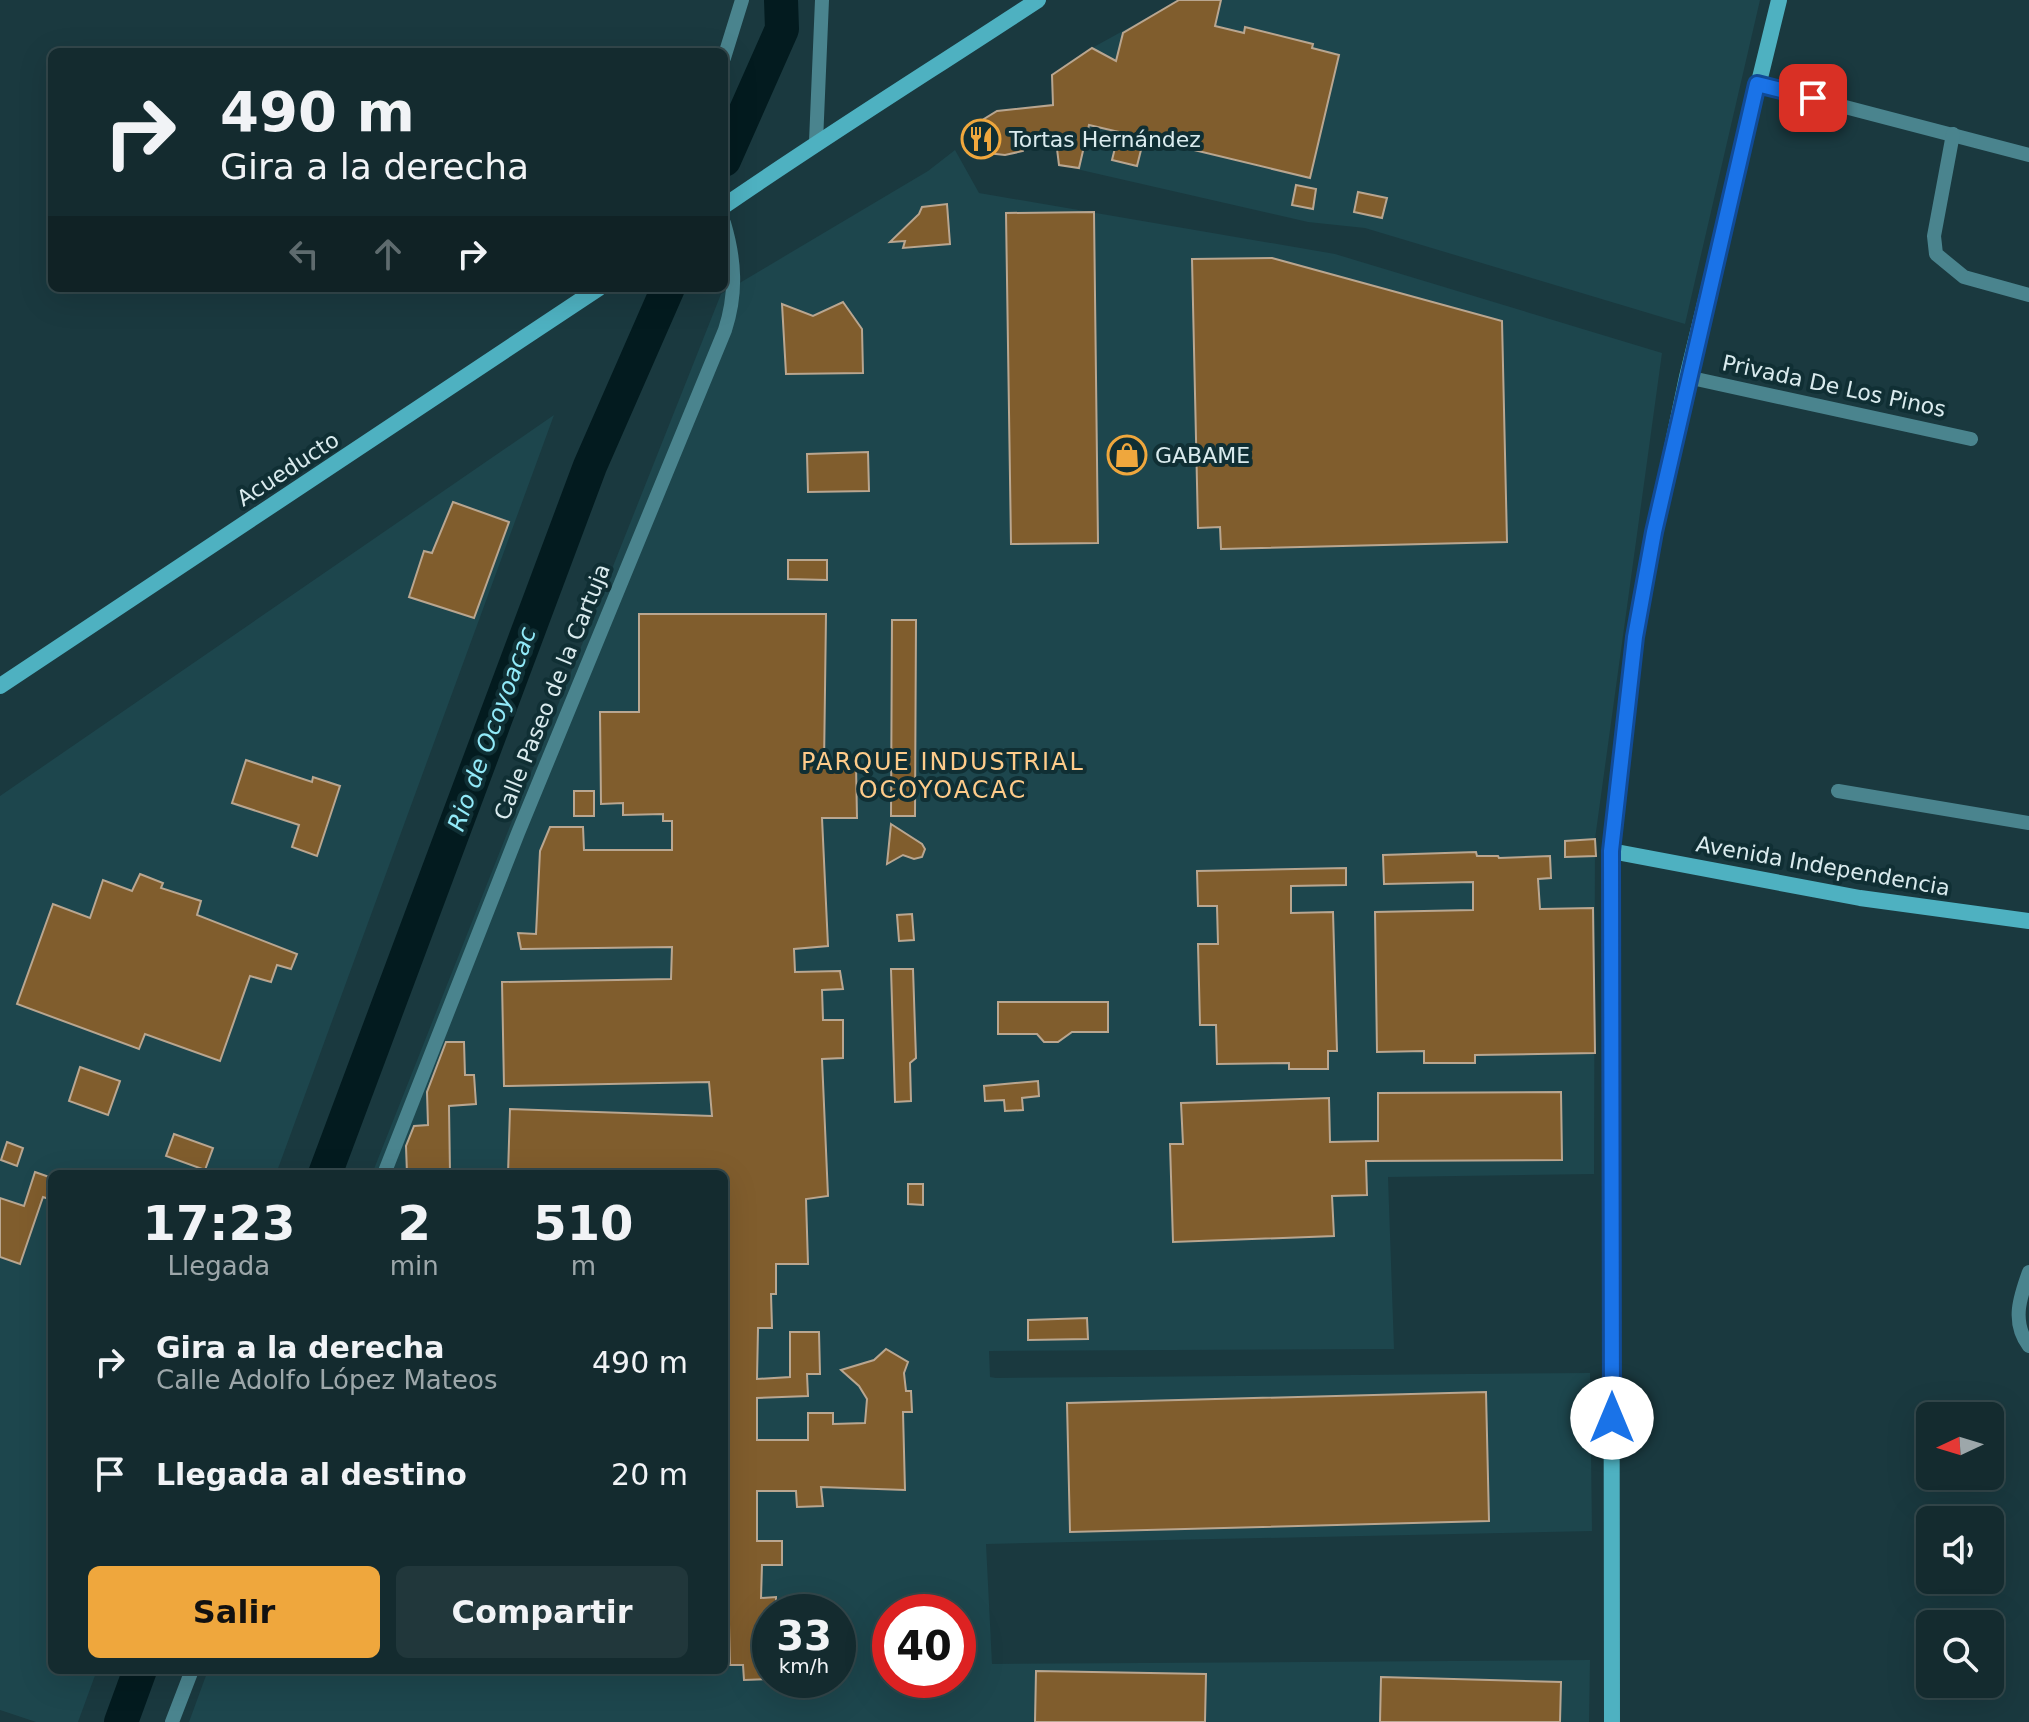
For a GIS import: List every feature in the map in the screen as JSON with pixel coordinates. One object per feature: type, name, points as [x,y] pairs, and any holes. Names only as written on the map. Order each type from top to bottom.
[{"type":"street","points":[[727,48],[742,0]]},
{"type":"street","points":[[816,142],[822,0]]},
{"type":"street","points":[[728,203],[816,142],[898,93],[1038,0]]},
{"type":"street","points":[[1612,1722],[1611,851],[1635,637],[1687,377],[1779,0]]},
{"type":"street","points":[[1757,84],[2029,155]]},
{"type":"street","points":[[1953,134],[1934,236],[1936,254],[1964,277],[2029,295]]},
{"type":"street","name":"Calle Paseo de la Cartuja","points":[[386,1170],[518,833],[725,330],[732,307],[734,284],[728,237]]},
{"type":"street","name":"Acueducto","points":[[0,686],[593,292]]},
{"type":"street","name":"Privada De Los Pinos","points":[[1687,377],[1971,439]]},
{"type":"street","points":[[1838,791],[2029,823]]},
{"type":"street","name":"Avenida Independencia","points":[[1611,851],[1860,898],[2029,921]]},
{"type":"street","points":[[2029,1272],[2018,1308],[2019,1325],[2029,1346]]},
{"type":"street","points":[[172,1722],[190,1674]]},
{"type":"shaded area","points":[[1179,0],[1760,0],[1685,324],[1365,228],[1308,222],[1059,165],[1052,75],[1092,48]]},
{"type":"shaded area","points":[[955,150],[979,193],[1335,254],[1662,353],[1595,839],[1594,1174],[1388,1177],[1394,1349],[989,1351],[990,1377],[996,1378],[1590,1373],[1592,1531],[986,1544],[992,1664],[1590,1660],[1589,1722],[189,1722],[207,1674],[728,1674],[728,1170],[374,1170],[721,294],[928,171]]},
{"type":"shaded area","points":[[554,415],[277,1170],[48,1170],[48,1674],[96,1674],[78,1722],[36,1722],[0,1710],[0,796]]},
{"type":"building","points":[[1179,0],[1221,0],[1215,26],[1244,33],[1245,27],[1313,44],[1312,48],[1339,55],[1310,178],[1144,138],[1137,166],[1112,160],[1119,132],[1089,125],[1079,168],[1059,165],[1056,141],[1024,146],[1023,151],[1005,155],[968,151],[963,132],[997,111],[1053,105],[1052,75],[1092,48],[1116,61],[1123,33]]},
{"type":"building","points":[[1296,185],[1316,189],[1313,209],[1292,205]]},
{"type":"building","points":[[1358,192],[1387,198],[1382,218],[1354,212]]},
{"type":"building","points":[[947,204],[950,244],[903,248],[905,241],[890,242],[919,214],[922,207]]},
{"type":"building","points":[[1094,212],[1098,543],[1011,544],[1006,213]]},
{"type":"building","points":[[1272,258],[1502,321],[1507,542],[1221,549],[1220,527],[1198,528],[1192,259]]},
{"type":"building","points":[[843,302],[862,329],[863,373],[786,374],[782,304],[813,316]]},
{"type":"building","points":[[868,452],[869,491],[808,492],[807,454]]},
{"type":"building","points":[[453,502],[509,522],[474,618],[409,597],[424,551],[432,553]]},
{"type":"building","points":[[788,560],[827,560],[827,580],[788,579]]},
{"type":"building","points":[[639,614],[826,614],[824,766],[856,765],[857,818],[822,818],[828,946],[794,949],[795,972],[840,971],[843,989],[822,990],[823,1020],[843,1020],[843,1058],[822,1059],[828,1196],[806,1199],[808,1264],[776,1264],[776,1294],[771,1294],[772,1328],[758,1328],[757,1379],[790,1377],[790,1332],[819,1332],[820,1374],[807,1374],[808,1396],[757,1398],[757,1440],[808,1440],[808,1413],[833,1413],[833,1424],[865,1423],[867,1399],[859,1386],[841,1370],[874,1360],[886,1349],[908,1362],[904,1373],[906,1391],[911,1391],[912,1412],[903,1412],[905,1490],[821,1487],[823,1506],[797,1507],[796,1491],[757,1491],[757,1541],[782,1541],[782,1565],[762,1565],[761,1594],[752,1594],[752,1680],[744,1680],[743,1665],[730,1665],[728,1170],[508,1170],[510,1109],[712,1116],[709,1082],[504,1086],[502,982],[671,979],[672,947],[521,949],[518,933],[536,934],[540,851],[550,827],[583,827],[584,850],[672,850],[672,821],[663,821],[663,814],[623,815],[623,803],[601,804],[600,712],[639,712]]},
{"type":"building","points":[[892,620],[916,620],[915,816],[891,816]]},
{"type":"building","points":[[246,760],[312,782],[313,777],[340,786],[317,856],[292,847],[299,825],[232,803]]},
{"type":"building","points":[[574,791],[594,791],[594,816],[574,816]]},
{"type":"building","points":[[891,824],[922,844],[925,849],[922,857],[914,859],[903,855],[887,864]]},
{"type":"building","points":[[1595,839],[1596,856],[1565,857],[1565,841]]},
{"type":"building","points":[[1476,852],[1477,856],[1499,858],[1550,856],[1551,878],[1538,879],[1540,909],[1593,908],[1595,1053],[1475,1055],[1475,1063],[1424,1063],[1424,1051],[1377,1052],[1375,912],[1473,910],[1473,882],[1384,884],[1383,855]]},
{"type":"building","points":[[1346,868],[1346,885],[1291,886],[1291,913],[1333,912],[1337,1051],[1328,1051],[1328,1069],[1289,1069],[1289,1063],[1217,1064],[1216,1025],[1200,1025],[1198,944],[1218,944],[1217,906],[1198,906],[1197,871]]},
{"type":"building","points":[[140,874],[163,883],[161,888],[201,901],[197,915],[297,954],[291,969],[277,965],[271,982],[250,976],[220,1061],[145,1034],[139,1049],[17,1004],[53,904],[90,918],[103,880],[132,891]]},
{"type":"building","points":[[912,914],[914,940],[899,941],[897,915]]},
{"type":"building","points":[[891,969],[913,969],[916,1058],[910,1063],[911,1101],[895,1102]]},
{"type":"building","points":[[998,1002],[1108,1002],[1108,1032],[1072,1032],[1058,1042],[1044,1042],[1037,1034],[998,1034]]},
{"type":"building","points":[[446,1042],[464,1042],[465,1075],[474,1075],[476,1104],[449,1106],[450,1170],[407,1170],[406,1146],[414,1126],[428,1125],[427,1092]]},
{"type":"building","points":[[80,1067],[120,1081],[108,1115],[69,1101]]},
{"type":"building","points":[[1038,1081],[1039,1096],[1022,1098],[1023,1110],[1005,1111],[1004,1100],[985,1101],[984,1086]]},
{"type":"building","points":[[1561,1092],[1562,1160],[1366,1161],[1367,1195],[1332,1196],[1334,1236],[1173,1242],[1170,1144],[1183,1144],[1181,1103],[1329,1098],[1330,1142],[1378,1141],[1378,1093]]},
{"type":"building","points":[[174,1134],[213,1148],[205,1170],[166,1156]]},
{"type":"building","points":[[7,1142],[23,1148],[17,1166],[1,1160]]},
{"type":"building","points":[[35,1172],[48,1177],[48,1199],[43,1197],[20,1264],[0,1257],[0,1198],[24,1206]]},
{"type":"building","points":[[908,1184],[923,1184],[923,1205],[908,1204]]},
{"type":"building","points":[[1087,1318],[1088,1339],[1028,1340],[1028,1320]]},
{"type":"building","points":[[1486,1392],[1489,1521],[1070,1532],[1067,1403]]},
{"type":"building","points":[[1036,1671],[1206,1674],[1205,1722],[1035,1722]]},
{"type":"building","points":[[1381,1677],[1561,1682],[1560,1722],[1380,1722]]},
{"type":"waterway","name":"Rio de Ocoyoacac","points":[[728,151],[782,29],[781,0]]},
{"type":"waterway","name":"Rio de Ocoyoacac","points":[[326,1170],[590,466],[666,292]]},
{"type":"waterway","name":"Rio de Ocoyoacac","points":[[121,1722],[139,1674]]},
{"type":"place","name":"Tortas Hernández","points":[[981,139]]},
{"type":"place","name":"GABAME","points":[[1127,455]]},
{"type":"district","name":"PARQUE INDUSTRIAL OCOYOACAC","points":[[943,776]]},
{"type":"route","points":[[1612,1418],[1611,851],[1635,637],[1687,377],[1757,84],[1813,98]]}]
